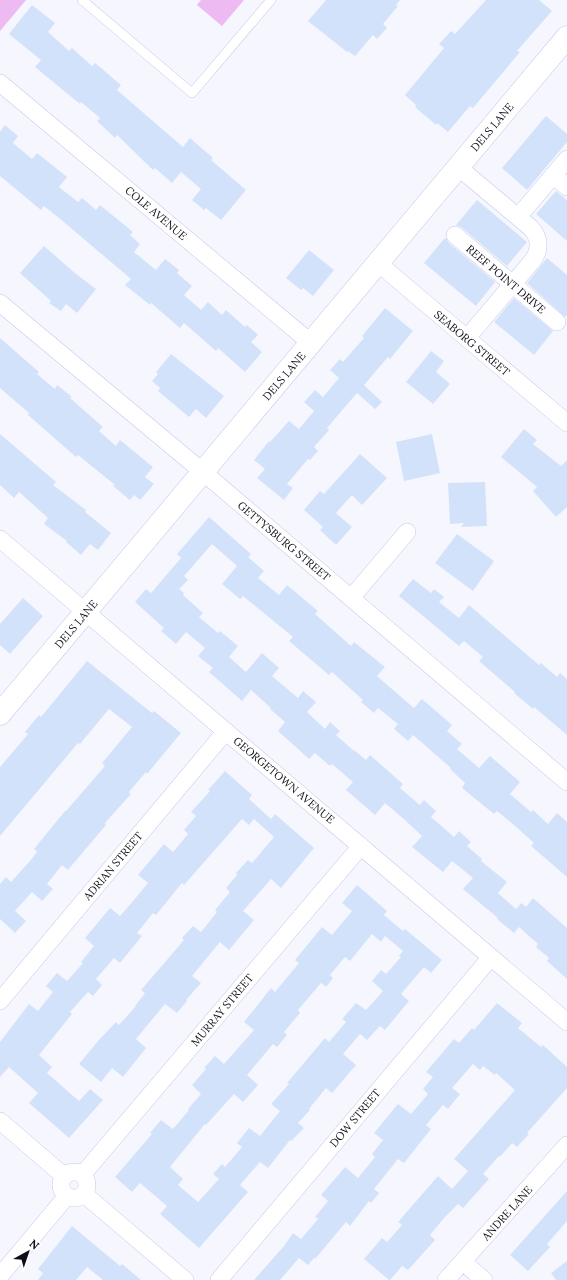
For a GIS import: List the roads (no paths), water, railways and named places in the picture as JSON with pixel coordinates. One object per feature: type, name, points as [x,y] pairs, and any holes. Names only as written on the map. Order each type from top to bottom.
[{"type":"street","name":"DELS LANE","points":[[0,714],[567,37]]},
{"type":"street","name":"COLE AVENUE","points":[[0,83],[311,343]]},
{"type":"street","points":[[518,217],[567,159]]},
{"type":"street","points":[[458,167],[534,231],[537,238],[538,248],[535,257],[467,338]]},
{"type":"street","points":[[553,175],[567,187]]},
{"type":"street","name":"REEF POINT DRIVE","points":[[455,235],[557,322]]},
{"type":"street","name":"SEABORG STREET","points":[[378,264],[567,423]]},
{"type":"street","name":"GETTYSBURG STREET","points":[[0,303],[203,472],[567,782]]},
{"type":"street","points":[[351,598],[407,532]]},
{"type":"street","name":"GEORGETOWN AVENUE","points":[[0,540],[567,1022]]},
{"type":"street","name":"ADRIAN STREET","points":[[0,1001],[226,731]]},
{"type":"street","name":"MURRAY STREET","points":[[83,1174],[361,846]]},
{"type":"street","name":"DOW STREET","points":[[219,1280],[491,957]]},
{"type":"street","points":[[0,1122],[64,1176]]},
{"type":"street","name":"ANDRE LANE","points":[[446,1280],[567,1145]]},
{"type":"street","points":[[71,1172],[79,1172],[83,1174],[86,1178],[88,1186],[84,1194],[78,1198],[70,1198],[64,1193],[61,1185],[64,1176],[71,1172]]},
{"type":"street","points":[[84,1194],[185,1280]]},
{"type":"street","points":[[0,1276],[67,1196]]},
{"type":"street","points":[[463,1262],[484,1280]]},
{"type":"lane","points":[[82,0],[192,93],[271,0]]}]
